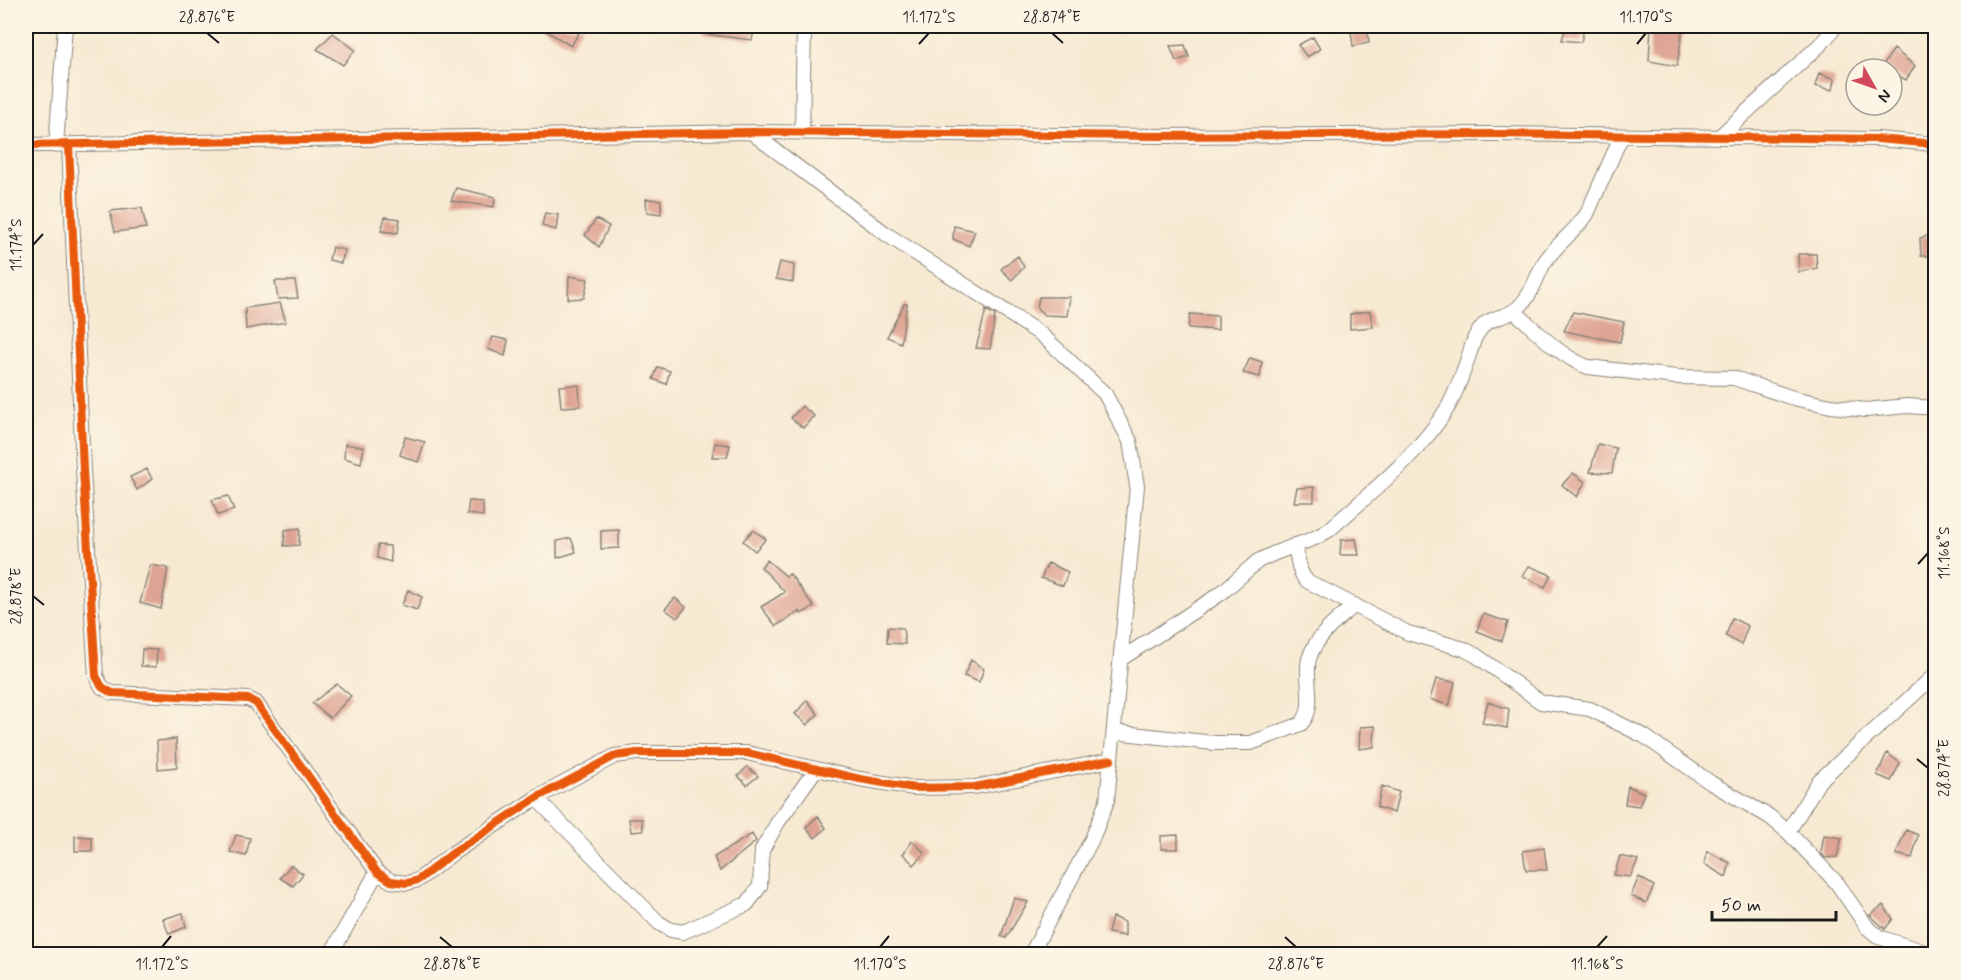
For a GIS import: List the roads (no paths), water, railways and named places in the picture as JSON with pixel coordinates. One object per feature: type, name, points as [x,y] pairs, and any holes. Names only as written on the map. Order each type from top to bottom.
[{"type":"street","points":[[65,26],[63,145],[96,676],[102,687],[112,693],[248,699],[256,703],[377,872],[391,881],[407,883],[418,880],[453,853],[536,798],[615,756],[637,753],[747,753],[860,779],[914,788],[975,787],[1111,760]]},
{"type":"street","points":[[802,132],[804,26]]},
{"type":"street","points":[[1719,137],[1822,43],[1836,26]]},
{"type":"street","points":[[752,132],[886,234],[1042,335],[1105,394],[1130,441],[1137,486],[1107,801],[1092,839],[1031,954]]},
{"type":"street","points":[[28,148],[63,145],[752,132],[1147,136],[1494,134],[1877,139],[1935,144]]},
{"type":"street","points":[[1121,659],[1220,594],[1258,561],[1329,530],[1413,452],[1449,406],[1480,330],[1486,323],[1521,306],[1554,250],[1580,225],[1621,137]]},
{"type":"street","points":[[1514,311],[1561,353],[1588,367],[1676,377],[1734,378],[1793,398],[1831,406],[1866,410],[1907,406],[1935,408]]},
{"type":"street","points":[[1295,545],[1303,578],[1408,633],[1471,653],[1541,702],[1590,708],[1644,736],[1711,783],[1770,817],[1788,832],[1837,883],[1858,916],[1873,933],[1931,954]]},
{"type":"street","points":[[1114,732],[1214,742],[1251,743],[1301,724],[1306,719],[1308,711],[1310,660],[1318,642],[1340,617],[1355,605]]},
{"type":"street","points":[[1788,832],[1808,797],[1824,776],[1935,674]]},
{"type":"street","points":[[536,798],[659,923],[671,930],[683,932],[747,904],[754,896],[760,886],[762,850],[778,822],[816,769]]},
{"type":"street","points":[[331,954],[377,872]]}]
